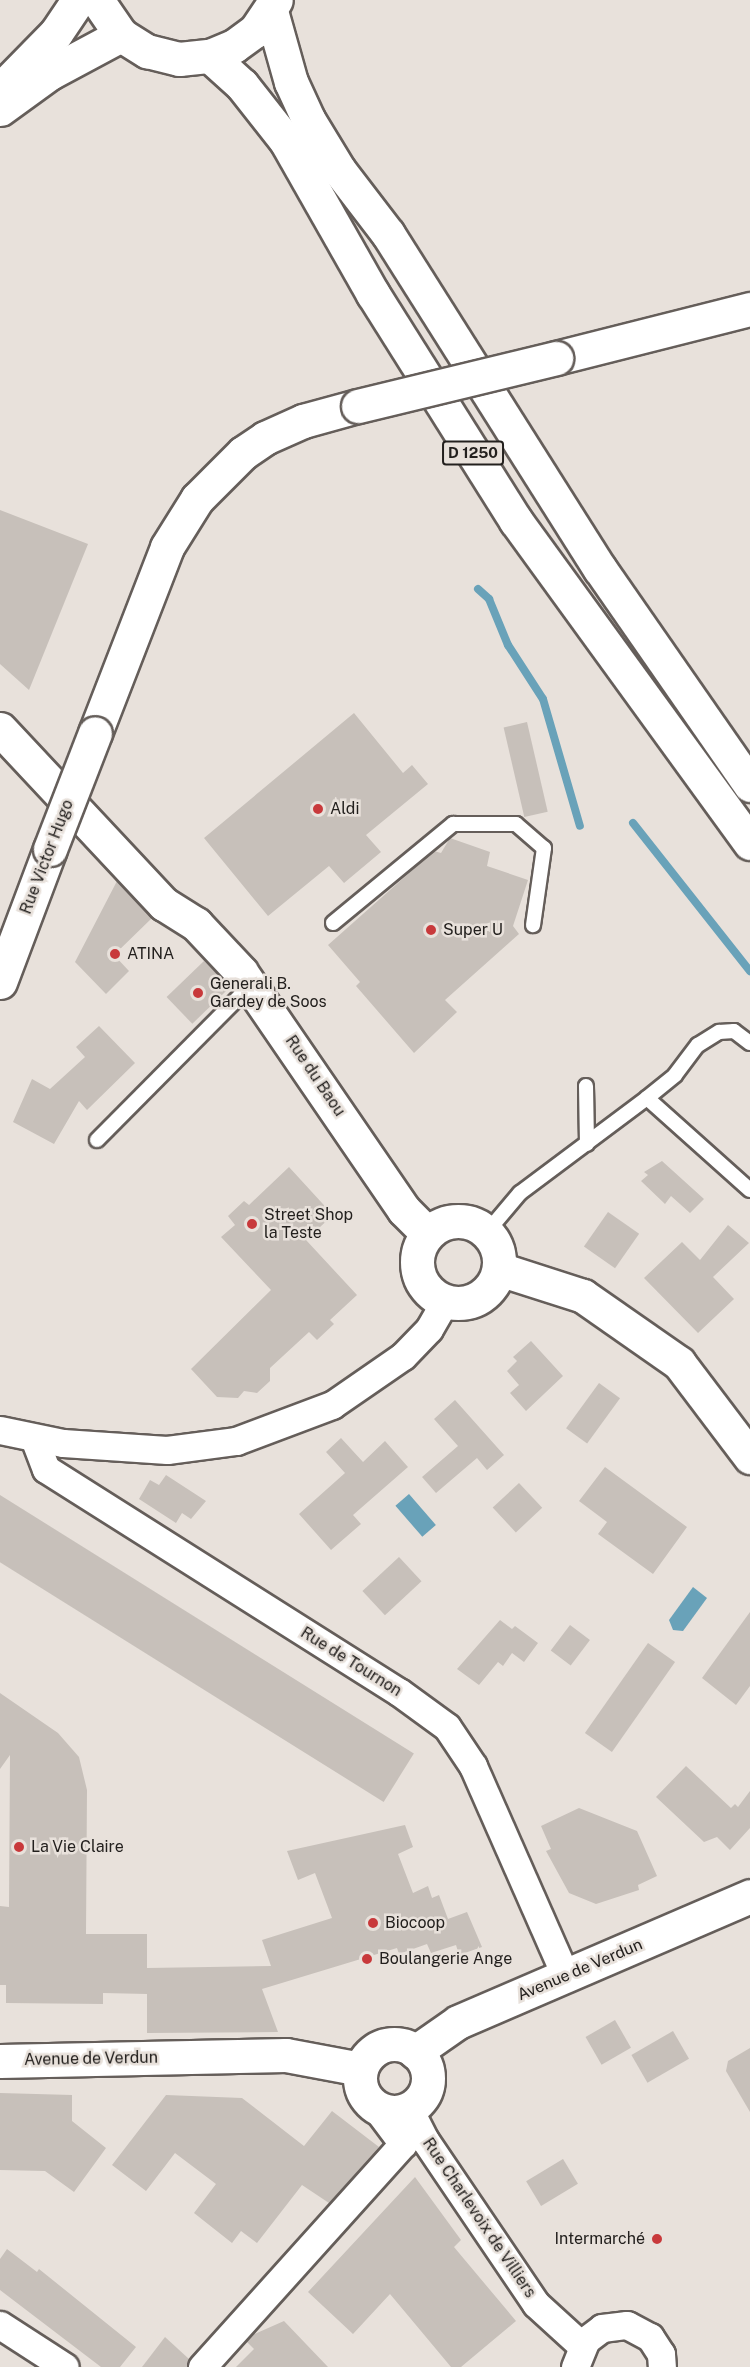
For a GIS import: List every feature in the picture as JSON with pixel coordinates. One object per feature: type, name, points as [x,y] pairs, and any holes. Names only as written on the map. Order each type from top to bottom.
[{"type":"street","points":[[0,90],[56,33],[78,0]]},
{"type":"street","points":[[97,0],[121,35],[147,51],[178,59],[210,56],[234,46],[255,31],[273,5]]},
{"type":"street","name":"D 1250","points":[[273,5],[291,82],[308,119],[339,170],[388,234],[600,569],[750,785]]},
{"type":"street","points":[[0,109],[50,73],[121,35]]},
{"type":"street","name":"D 1250","points":[[210,56],[242,85],[286,141],[373,294],[516,520],[750,843]]},
{"type":"street","name":"Rue Victor Hugo","points":[[0,982],[167,547],[197,499],[243,453],[266,438],[303,421],[750,309]]},
{"type":"street","name":"Rue du Baou","points":[[0,710],[125,833],[177,892],[196,924],[251,985],[404,1210],[427,1233]]},
{"type":"street","name":"Rue du Baou","points":[[0,729],[164,904],[196,924]]},
{"type":"street","points":[[450,1222],[476,1225],[487,1232],[499,1255],[499,1269],[485,1293],[459,1303],[445,1301],[433,1295],[418,1272],[417,1259],[427,1233],[450,1222]]},
{"type":"street","points":[[499,1269],[583,1296],[679,1363],[750,1457]]},
{"type":"street","points":[[0,1430],[34,1438],[167,1450],[236,1441],[332,1405],[403,1356],[429,1329],[445,1301]]},
{"type":"street","name":"Rue de Tournon","points":[[34,1438],[46,1468],[399,1692],[447,1727],[473,1766],[566,1977]]},
{"type":"street","name":"Avenue de Verdun","points":[[415,2052],[458,2022],[750,1896]]},
{"type":"street","points":[[202,2367],[403,2144],[362,2091],[361,2069],[373,2051],[383,2046],[405,2046],[415,2052],[427,2071],[428,2082],[418,2102],[409,2109],[398,2112],[376,2108]]},
{"type":"street","name":"Avenue de Verdun","points":[[0,2061],[286,2055],[361,2069]]},
{"type":"street","name":"Rue Charlevoix de Villiers","points":[[409,2109],[425,2140],[536,2304],[579,2357]]},
{"type":"street","points":[[0,2325],[65,2367]]},
{"type":"street","points":[[579,2357],[602,2328],[627,2325],[650,2337],[661,2354],[662,2367]]},
{"type":"lane","points":[[333,922],[453,824],[516,824],[544,848],[533,925]]},
{"type":"lane","points":[[97,1140],[251,985]]},
{"type":"lane","points":[[487,1232],[520,1193],[675,1075],[698,1045],[719,1032],[734,1031],[750,1043]]},
{"type":"lane","points":[[586,1086],[587,1144]]},
{"type":"lane","points":[[647,1098],[750,1190]]},
{"type":"water","points":[[409,1494],[436,1525],[422,1537],[395,1506]]},
{"type":"water","points":[[693,1587],[707,1598],[683,1631],[673,1630],[669,1620]]},
{"type":"building","points":[[0,510],[88,544],[29,690],[0,664]]},
{"type":"building","name":"Aldi","points":[[354,713],[403,773],[412,765],[428,784],[366,835],[381,852],[344,883],[329,866],[268,916],[204,838]]},
{"type":"building","points":[[527,722],[548,812],[524,817],[504,727]]},
{"type":"building","name":"Super U","points":[[450,838],[490,852],[487,866],[528,880],[513,926],[519,934],[445,1000],[457,1012],[414,1053],[356,986],[360,982],[328,945],[434,851],[441,853]]},
{"type":"building","points":[[117,881],[152,918],[114,955],[129,971],[106,994],[75,962]]},
{"type":"building","name":"Generali B. Gardey de Soos","points":[[204,961],[230,988],[192,1024],[167,997]]},
{"type":"building","points":[[99,1026],[135,1063],[87,1110],[79,1101],[54,1144],[13,1122],[32,1079],[50,1089],[85,1057],[76,1047]]},
{"type":"building","points":[[662,1161],[704,1199],[690,1213],[671,1196],[665,1204],[641,1181],[648,1175],[644,1172]]},
{"type":"building","points":[[289,1167],[333,1215],[306,1240],[357,1295],[330,1320],[334,1324],[317,1340],[309,1332],[270,1368],[270,1381],[257,1393],[244,1391],[238,1398],[217,1397],[191,1369],[271,1290],[221,1237],[235,1225],[228,1216],[244,1201],[249,1205]]},
{"type":"building","points":[[608,1212],[639,1234],[615,1268],[584,1246]]},
{"type":"building","points":[[728,1225],[749,1243],[713,1277],[734,1299],[698,1333],[644,1278],[682,1242],[700,1260]]},
{"type":"building","points":[[531,1341],[563,1376],[526,1411],[510,1393],[519,1385],[507,1371],[517,1361],[513,1357]]},
{"type":"building","points":[[599,1383],[620,1398],[587,1444],[566,1428]]},
{"type":"building","points":[[455,1400],[504,1455],[487,1470],[477,1458],[436,1493],[422,1477],[458,1446],[434,1419]]},
{"type":"building","points":[[341,1438],[363,1462],[385,1441],[408,1467],[353,1515],[361,1524],[331,1550],[299,1514],[345,1473],[326,1452]]},
{"type":"building","points":[[605,1467],[687,1527],[653,1574],[598,1534],[607,1522],[579,1501]]},
{"type":"building","points":[[166,1475],[206,1501],[191,1519],[182,1513],[176,1523],[139,1499],[150,1480],[159,1485]]},
{"type":"building","points":[[519,1483],[542,1508],[516,1532],[493,1508]]},
{"type":"building","points":[[0,1495],[414,1754],[384,1802],[0,1562]]},
{"type":"building","points":[[399,1557],[422,1581],[385,1615],[362,1591]]},
{"type":"building","points":[[750,1612],[750,1686],[736,1705],[702,1678]]},
{"type":"building","points":[[500,1620],[512,1629],[515,1626],[538,1643],[524,1662],[512,1653],[503,1666],[498,1662],[479,1685],[457,1669]]},
{"type":"building","points":[[570,1625],[590,1640],[571,1666],[551,1651]]},
{"type":"building","points":[[648,1643],[675,1662],[612,1752],[585,1733]]},
{"type":"building","points":[[0,1693],[58,1733],[79,1757],[87,1790],[86,1934],[147,1934],[147,1968],[271,1966],[262,1940],[332,1918],[315,1873],[298,1880],[287,1851],[405,1825],[413,1847],[398,1854],[413,1893],[428,1886],[432,1898],[439,1895],[448,1919],[467,1912],[482,1947],[459,1955],[456,1945],[431,1953],[427,1944],[399,1954],[397,1948],[262,1989],[278,2032],[147,2033],[147,1994],[103,1993],[103,2004],[6,2003],[6,1985],[0,1985],[0,1906],[9,1907],[10,1755],[0,1769]]},
{"type":"building","points":[[686,1766],[731,1808],[735,1804],[738,1807],[750,1791],[750,1828],[730,1850],[717,1837],[704,1842],[656,1797]]},
{"type":"building","points":[[579,1808],[637,1831],[657,1876],[638,1885],[639,1890],[596,1904],[569,1893],[546,1851],[551,1849],[541,1826]]},
{"type":"building","points":[[615,2020],[631,2048],[602,2065],[586,2037]]},
{"type":"building","points":[[673,2031],[689,2059],[647,2083],[631,2055]]},
{"type":"building","points":[[750,2048],[750,2112],[726,2071],[728,2061]]},
{"type":"building","points":[[0,2093],[72,2095],[72,2121],[106,2148],[74,2192],[45,2171],[0,2170]]},
{"type":"building","points":[[166,2095],[242,2098],[304,2146],[332,2111],[379,2147],[329,2203],[302,2185],[257,2243],[241,2231],[232,2243],[194,2213],[216,2184],[175,2153],[146,2191],[112,2165]]},
{"type":"building","points":[[563,2159],[578,2184],[541,2206],[526,2181]]},
{"type":"building","points":[[415,2177],[461,2240],[454,2247],[516,2321],[461,2367],[451,2367],[390,2294],[353,2334],[308,2292]]},
{"type":"building","points":[[7,2249],[37,2272],[39,2269],[136,2347],[120,2367],[101,2367],[0,2290],[0,2259]]},
{"type":"building","points":[[284,2321],[328,2367],[236,2367],[254,2349],[246,2341],[252,2335]]},
{"type":"building","points":[[165,2337],[189,2359],[187,2367],[142,2367]]},
{"type":"waterway","points":[[478,589],[489,599],[508,645],[543,699],[580,826]]},
{"type":"waterway","points":[[633,823],[750,971]]},
{"type":"place","name":"Aldi","points":[[318,809]]},
{"type":"place","name":"Super U","points":[[431,930]]},
{"type":"place","name":"ATINA","points":[[115,954]]},
{"type":"place","name":"Generali B. Gardey de Soos","points":[[198,993]]},
{"type":"place","name":"Street Shop la Teste","points":[[252,1224]]},
{"type":"place","name":"La Vie Claire","points":[[19,1847]]},
{"type":"place","name":"Biocoop","points":[[373,1923]]},
{"type":"place","name":"Boulangerie Ange","points":[[367,1959]]},
{"type":"place","name":"Intermarché","points":[[657,2239]]}]
